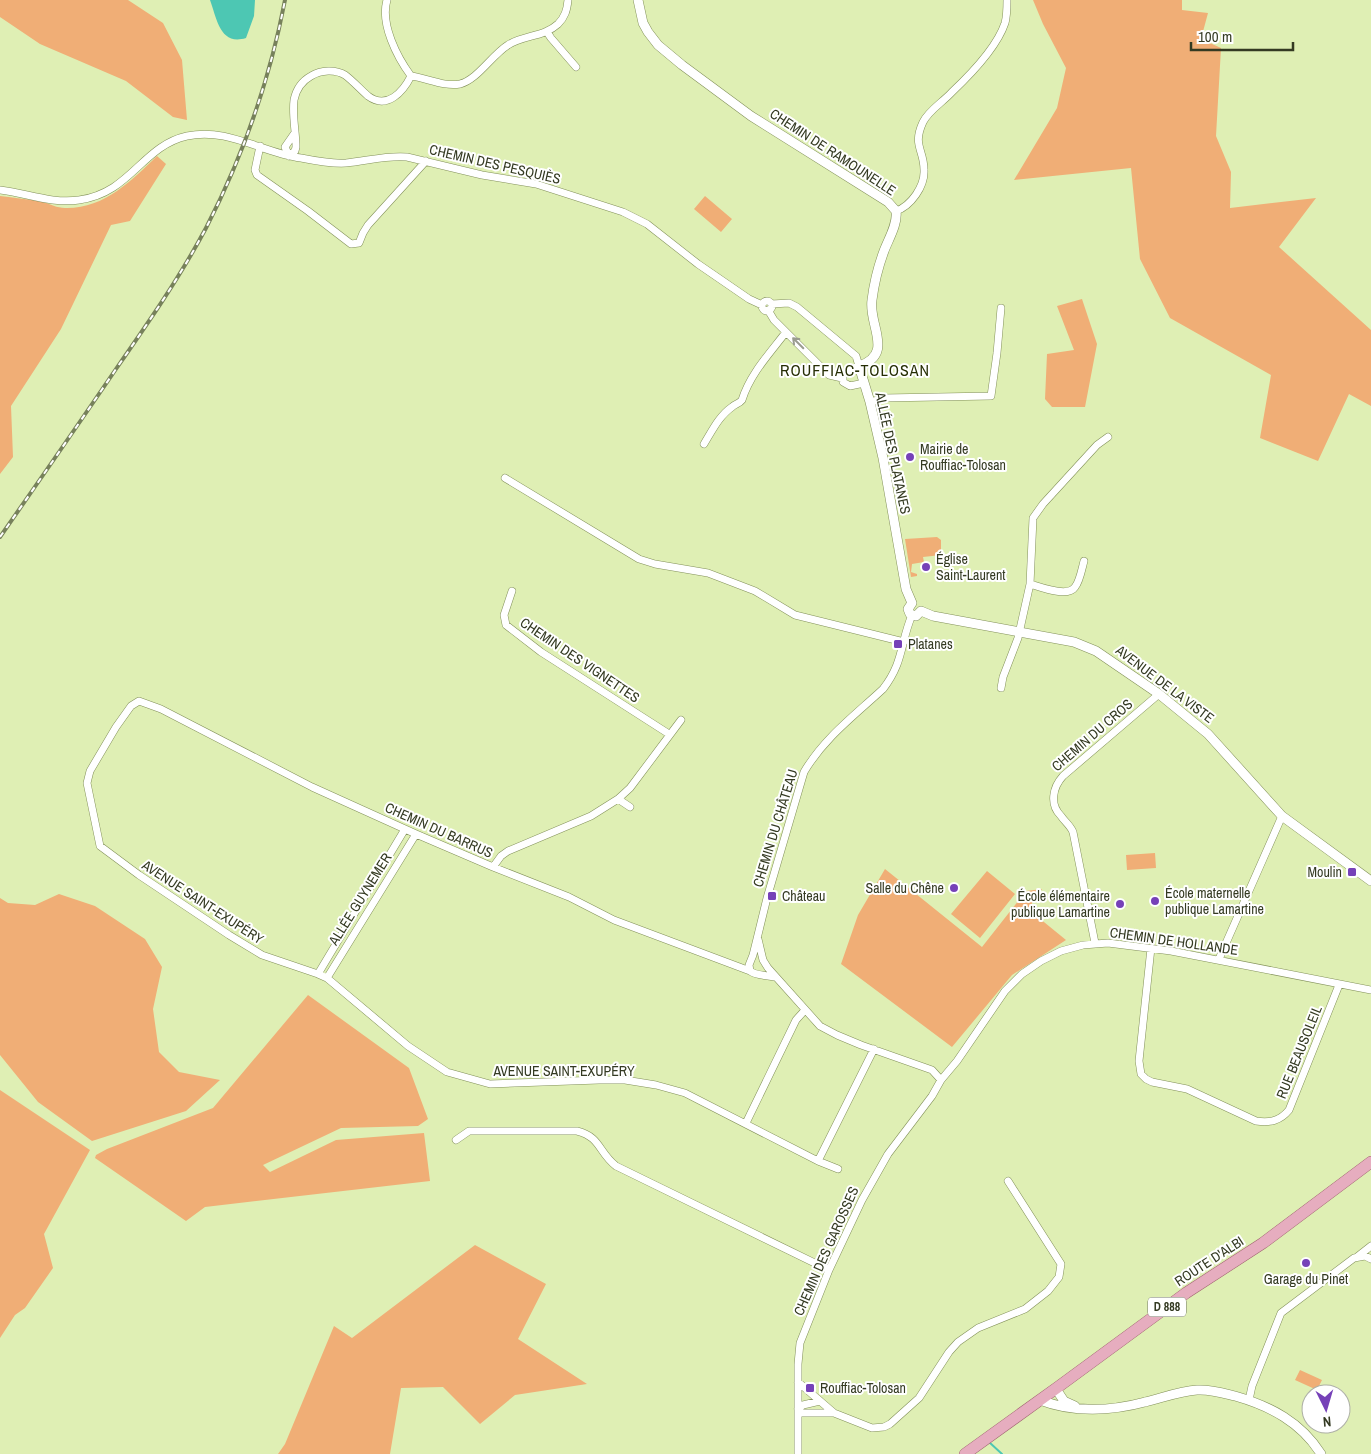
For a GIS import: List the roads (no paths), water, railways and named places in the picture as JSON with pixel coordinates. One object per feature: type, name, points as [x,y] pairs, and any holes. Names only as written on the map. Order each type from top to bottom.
[{"type":"main road","name":"ROUTE D'ALBI","points":[[965,1454],[1186,1292],[1263,1244],[1371,1162]]},
{"type":"street","points":[[387,0],[385,11],[387,28],[411,76],[451,85],[466,83],[509,44],[529,36],[547,32],[556,26],[565,15],[568,0]]},
{"type":"street","name":"CHEMIN DE RAMOUNELLE","points":[[638,0],[643,23],[648,32],[658,45],[682,65],[751,116],[888,202],[896,211],[895,221],[880,263],[872,301],[872,318],[879,347],[872,358],[859,366]]},
{"type":"street","points":[[896,211],[907,206],[911,201],[924,175],[923,162],[918,145],[919,134],[924,121],[972,71],[996,41],[1005,22],[1007,0]]},
{"type":"street","points":[[547,32],[576,68]]},
{"type":"street","points":[[290,152],[294,134],[296,93],[302,83],[315,74],[323,72],[338,73],[345,76],[371,97],[383,100],[396,97],[411,76]]},
{"type":"street","name":"CHEMIN DES PESQUIÈS","points":[[0,190],[48,199],[78,200],[102,194],[112,190],[164,145],[180,138],[198,134],[229,136],[260,146],[333,163],[397,156],[426,161],[482,175],[536,184],[623,212],[647,224],[698,264],[749,299],[762,305],[768,301],[770,307],[789,303],[797,307],[856,356],[859,366]]},
{"type":"street","points":[[260,146],[255,170],[257,175],[352,244],[359,243],[368,225],[426,161]]},
{"type":"street","points":[[770,307],[774,320],[829,375],[842,378],[843,382],[850,386],[864,383]]},
{"type":"street","points":[[870,402],[884,398],[991,396],[998,353],[1001,308]]},
{"type":"street","points":[[704,444],[724,414],[742,400],[746,387],[756,371],[786,332]]},
{"type":"street","points":[[842,378],[846,371],[859,366]]},
{"type":"street","name":"ALLÉE DES PLATANES","points":[[859,366],[870,402],[883,458],[906,589],[912,603]]},
{"type":"street","points":[[1001,688],[1003,677],[1020,633],[1030,584],[1033,518],[1043,504],[1096,445],[1108,437]]},
{"type":"street","points":[[506,478],[640,559],[655,564],[708,573],[755,591],[795,615],[904,642]]},
{"type":"street","points":[[1030,584],[1064,593],[1070,592],[1075,587],[1084,561]]},
{"type":"street","name":"CHEMIN DES VIGNETTES","points":[[512,592],[504,616],[506,625],[540,652],[669,734]]},
{"type":"street","points":[[912,603],[920,604],[922,612],[916,616],[912,615],[908,609],[912,603]]},
{"type":"street","name":"AVENUE DE LA VISTE","points":[[922,612],[933,616],[1074,642],[1096,650],[1159,694],[1208,734],[1282,816],[1371,880]]},
{"type":"street","name":"CHEMIN DU CHÂTEAU","points":[[751,961],[767,898],[804,772],[813,756],[824,743],[883,689],[896,669],[912,615]]},
{"type":"street","name":"CHEMIN DU CROS","points":[[1095,943],[1073,832],[1058,812],[1053,792],[1056,784],[1063,776],[1159,694]]},
{"type":"street","name":"CHEMIN DU BARRUS","points":[[138,700],[161,709],[312,787],[416,834],[569,897],[614,920],[750,971]]},
{"type":"street","name":"AVENUE SAINT-EXUPÉRY","points":[[138,700],[116,727],[90,771],[87,783],[100,846],[139,875],[262,955],[326,978],[408,1046],[447,1072],[490,1084],[599,1080],[625,1080],[656,1084],[685,1093],[818,1161],[838,1169]]},
{"type":"street","points":[[493,867],[501,856],[508,852],[591,816],[618,799],[630,788],[680,720]]},
{"type":"street","points":[[618,799],[630,807]]},
{"type":"street","points":[[1219,959],[1282,816]]},
{"type":"street","name":"ALLÉE GUYNEMER","points":[[318,974],[406,829]]},
{"type":"street","name":"ALLÉE GUYNEMER","points":[[326,978],[416,834]]},
{"type":"street","name":"CHEMIN DU CHÂTEAU","points":[[758,934],[764,962],[775,978],[820,1026],[837,1035],[932,1070],[942,1080]]},
{"type":"street","name":"CHEMIN DE HOLLANDE","points":[[942,1080],[1005,991],[1018,978],[1036,964],[1056,953],[1083,945],[1095,943],[1151,948],[1219,959],[1371,990]]},
{"type":"street","name":"RUE BEAUSOLEIL","points":[[1151,948],[1140,1061],[1141,1074],[1152,1082],[1187,1089],[1263,1122],[1278,1120],[1289,1110],[1339,985]]},
{"type":"street","points":[[737,965],[757,958],[764,962],[765,970],[760,974]]},
{"type":"street","points":[[751,961],[748,964],[750,971],[754,974],[775,978]]},
{"type":"street","points":[[746,1123],[796,1020],[805,1010]]},
{"type":"street","points":[[818,1161],[874,1049]]},
{"type":"street","name":"CHEMIN DES GAROSSES","points":[[798,1454],[799,1351],[803,1335],[829,1270],[876,1172],[942,1080]]},
{"type":"street","points":[[456,1140],[469,1131],[577,1131],[588,1134],[595,1138],[607,1159],[616,1166],[829,1270]]},
{"type":"street","points":[[798,1411],[834,1413],[872,1428],[890,1424],[920,1398],[949,1352],[958,1342],[978,1328],[1025,1309],[1048,1291],[1059,1277],[1061,1264],[1008,1181]]},
{"type":"street","points":[[1249,1400],[1252,1386],[1281,1313],[1371,1246]]},
{"type":"street","points":[[1354,1258],[1365,1256],[1371,1258]]},
{"type":"street","points":[[798,1382],[834,1413]]},
{"type":"street","points":[[1056,1389],[1064,1401],[1085,1409]]},
{"type":"street","points":[[1040,1400],[1056,1407],[1110,1408],[1142,1403],[1197,1390],[1220,1392],[1249,1400],[1275,1411],[1297,1425],[1321,1454]]},
{"type":"street","points":[[798,1411],[803,1405],[820,1401]]},
{"type":"water","points":[[210,0],[255,0],[254,16],[246,38],[230,38],[225,35]]},
{"type":"waterway","points":[[989,1442],[1002,1454]]},
{"type":"railway","points":[[0,537],[152,317],[206,228],[232,173],[254,117],[272,59],[285,0]]},
{"type":"place","name":"Mairie de Rouffiac-Tolosan","points":[[910,457]]},
{"type":"place","name":"Église Saint-Laurent","points":[[926,567]]},
{"type":"place","name":"Platanes","points":[[898,644]]},
{"type":"place","name":"Moulin","points":[[1352,872]]},
{"type":"place","name":"Salle du Chêne","points":[[954,888]]},
{"type":"place","name":"Château","points":[[772,896]]},
{"type":"place","name":"École maternelle publique Lamartine","points":[[1155,901]]},
{"type":"place","name":"École élémentaire publique Lamartine","points":[[1120,904]]},
{"type":"place","name":"Garage du Pinet","points":[[1306,1263]]},
{"type":"place","name":"Rouffiac-Tolosan","points":[[810,1388]]},
{"type":"district","name":"ROUFFIAC-TOLOSAN","points":[[855,370]]}]
